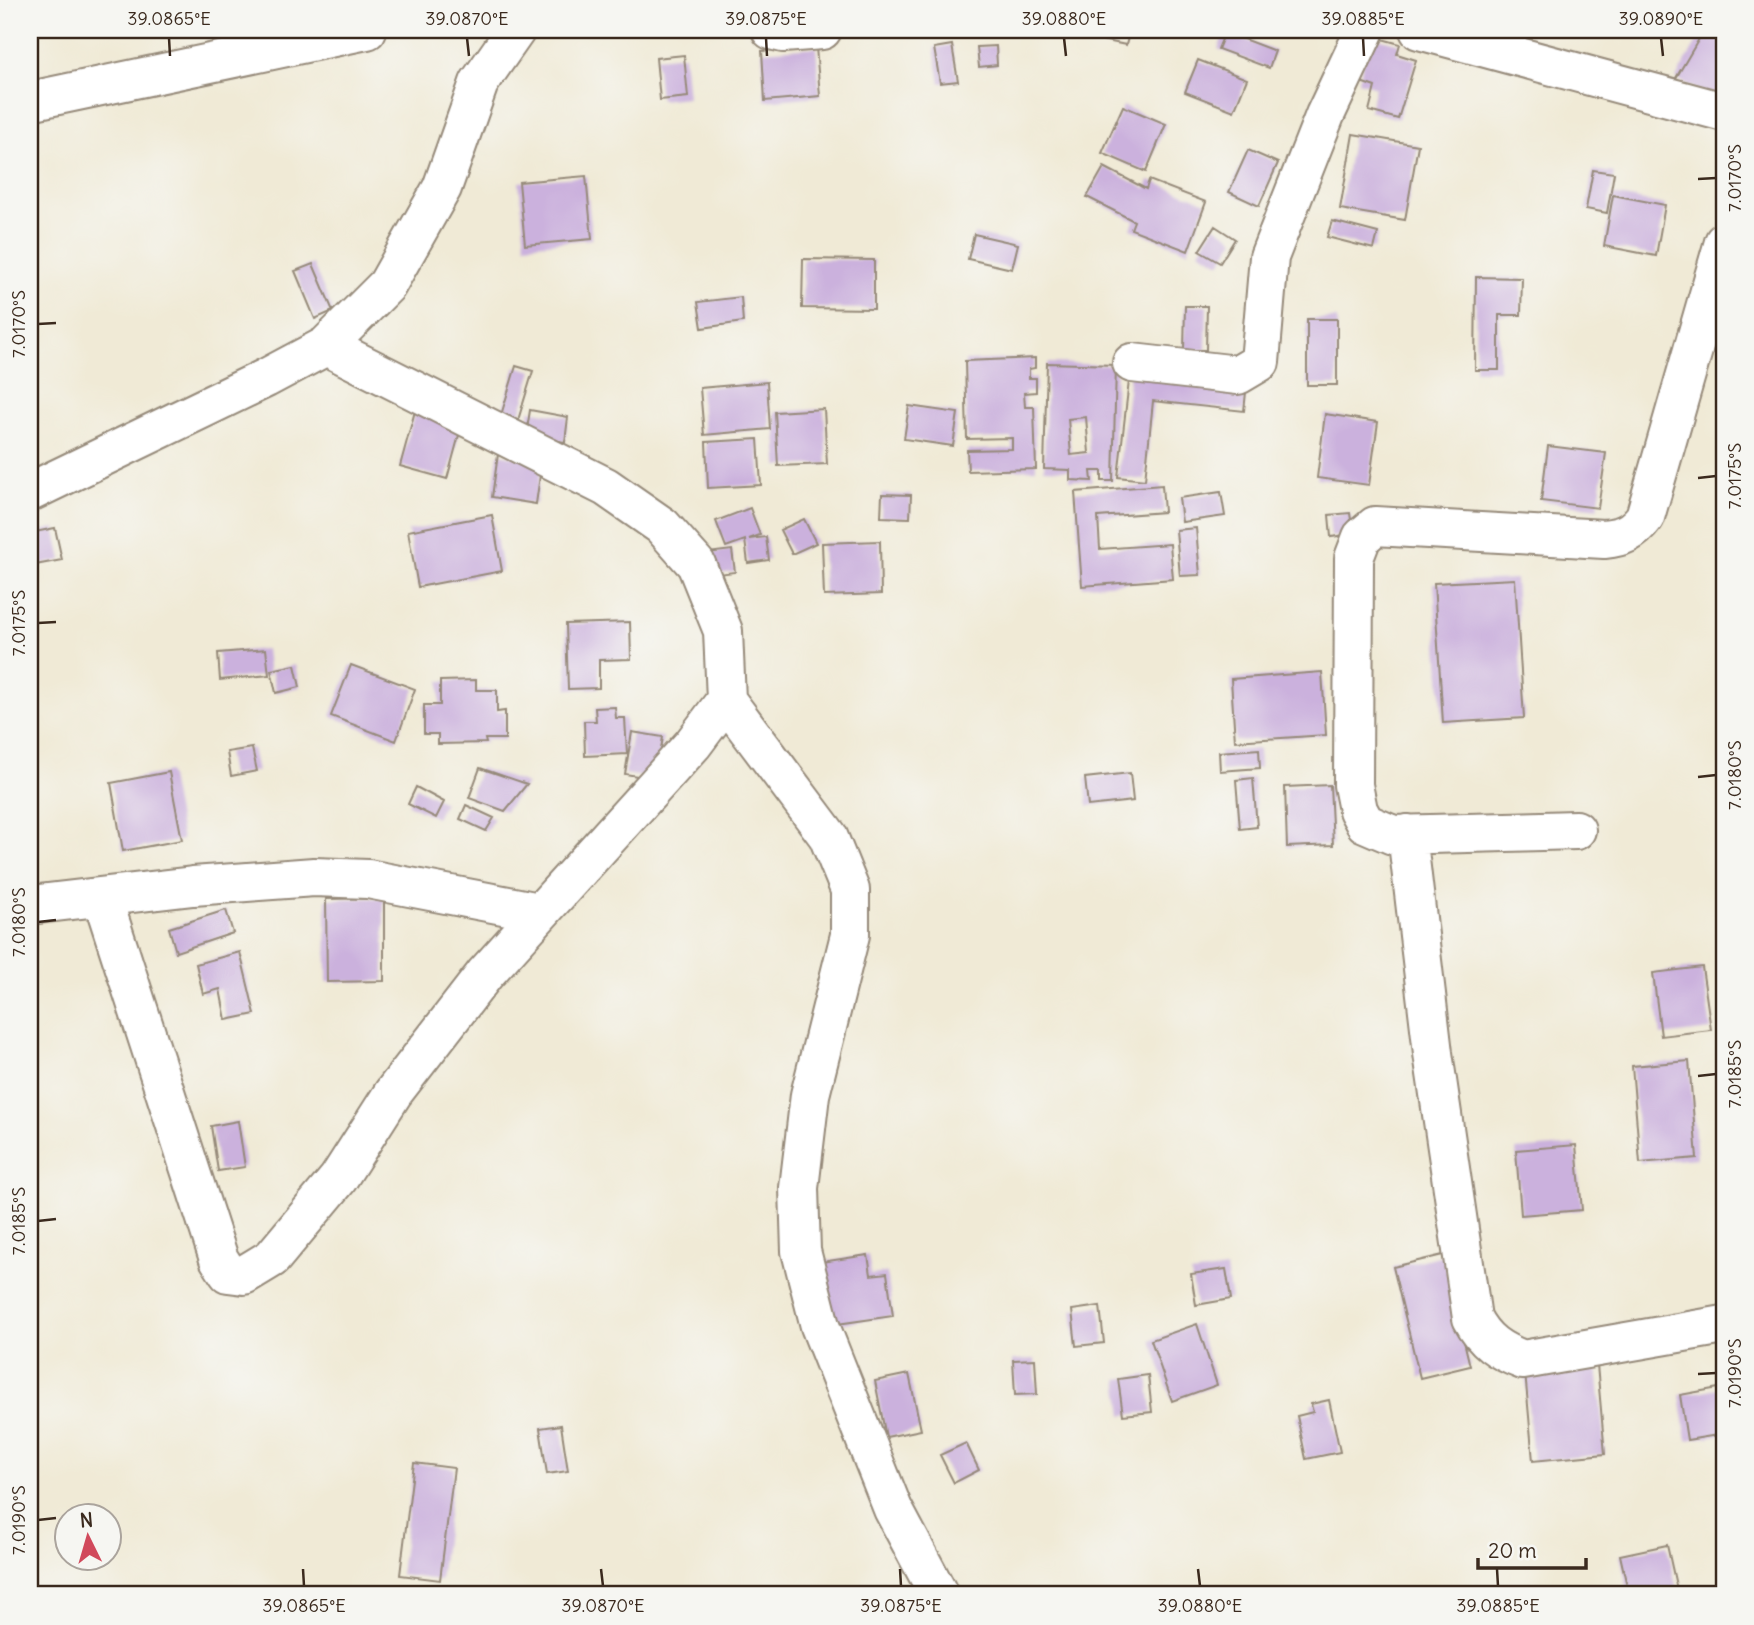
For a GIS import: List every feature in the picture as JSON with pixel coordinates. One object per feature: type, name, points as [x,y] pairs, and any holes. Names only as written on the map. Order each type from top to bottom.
[{"type":"street","points":[[30,101],[367,30]]},
{"type":"street","points":[[30,492],[266,379],[326,346],[387,285],[442,188],[480,83],[516,30]]},
{"type":"street","points":[[771,30],[783,33],[822,30]]},
{"type":"street","points":[[1132,363],[1238,375],[1260,362],[1269,257],[1325,116],[1365,30]]},
{"type":"street","points":[[1419,30],[1724,112]]},
{"type":"street","points":[[1576,831],[1393,835],[1365,823],[1357,810],[1353,785],[1354,558],[1362,537],[1375,527],[1604,539],[1625,536],[1636,529],[1645,517],[1724,242]]},
{"type":"street","points":[[326,346],[606,487],[662,526],[696,564],[723,631],[726,700],[828,836],[850,890],[850,935],[810,1095],[799,1188],[801,1251],[820,1326],[893,1509],[939,1595]]},
{"type":"street","points":[[102,897],[219,1259],[228,1273],[244,1275],[272,1258],[338,1179],[393,1093],[485,974],[692,744],[726,700]]},
{"type":"street","points":[[1408,834],[1433,1053],[1472,1318],[1481,1336],[1504,1353],[1523,1360],[1724,1325]]},
{"type":"street","points":[[30,905],[193,886],[314,877],[368,879],[539,912]]},
{"type":"building","points":[[1072,30],[1130,30],[1126,45],[1072,34]]},
{"type":"building","points":[[1225,32],[1275,51],[1269,68],[1218,49]]},
{"type":"building","points":[[1703,32],[1724,44],[1724,79],[1713,99],[1676,78]]},
{"type":"building","points":[[1371,36],[1400,44],[1397,54],[1416,60],[1398,119],[1369,111],[1375,87],[1358,81]]},
{"type":"building","points":[[952,45],[958,81],[940,83],[934,48]]},
{"type":"building","points":[[996,46],[997,65],[979,67],[977,47]]},
{"type":"building","points":[[816,47],[820,96],[765,101],[762,51]]},
{"type":"building","points":[[684,55],[688,97],[660,100],[656,58]]},
{"type":"building","points":[[1198,60],[1247,79],[1234,111],[1185,92]]},
{"type":"building","points":[[1123,106],[1166,124],[1146,172],[1102,153]]},
{"type":"building","points":[[1353,134],[1418,145],[1405,220],[1340,209]]},
{"type":"building","points":[[1248,150],[1278,163],[1259,206],[1229,192]]},
{"type":"building","points":[[1104,167],[1146,189],[1149,180],[1206,202],[1188,251],[1131,229],[1134,221],[1087,197]]},
{"type":"building","points":[[1593,170],[1614,173],[1607,213],[1586,209]]},
{"type":"building","points":[[586,176],[592,239],[525,245],[519,182]]},
{"type":"building","points":[[1613,195],[1665,205],[1656,256],[1604,246]]},
{"type":"building","points":[[1332,221],[1378,233],[1374,249],[1327,237]]},
{"type":"building","points":[[1215,226],[1235,239],[1220,263],[1199,251]]},
{"type":"building","points":[[974,234],[1018,244],[1012,269],[968,259]]},
{"type":"building","points":[[803,259],[874,260],[874,309],[802,308]]},
{"type":"building","points":[[313,264],[333,311],[315,319],[295,271]]},
{"type":"building","points":[[1476,277],[1522,278],[1521,315],[1499,315],[1499,370],[1475,370]]},
{"type":"building","points":[[741,297],[743,322],[702,328],[698,302]]},
{"type":"building","points":[[1185,306],[1207,306],[1206,350],[1184,350]]},
{"type":"building","points":[[1307,319],[1337,319],[1337,385],[1307,385]]},
{"type":"building","points":[[1035,358],[1035,368],[1029,369],[1029,378],[1036,378],[1036,392],[1024,393],[1025,407],[1034,407],[1036,469],[968,471],[967,450],[1012,449],[1012,438],[967,439],[965,361]]},
{"type":"building","points":[[1047,363],[1116,365],[1113,481],[1102,481],[1102,471],[1091,471],[1092,481],[1070,480],[1070,470],[1044,469]],"holes":[[[1086,417],[1089,453],[1071,455],[1068,419]]]},
{"type":"building","points":[[516,366],[533,371],[515,430],[498,425]]},
{"type":"building","points":[[1130,372],[1247,383],[1244,411],[1153,401],[1145,480],[1118,477]]},
{"type":"building","points":[[767,382],[770,429],[704,435],[700,388]]},
{"type":"building","points":[[909,406],[958,413],[953,446],[904,439]]},
{"type":"building","points":[[824,409],[827,464],[778,466],[775,412]]},
{"type":"building","points":[[530,410],[568,417],[565,442],[526,436]]},
{"type":"building","points":[[415,411],[462,424],[447,479],[400,466]]},
{"type":"building","points":[[1325,414],[1378,422],[1369,485],[1317,478]]},
{"type":"building","points":[[758,439],[761,485],[708,488],[706,442]]},
{"type":"building","points":[[1548,446],[1606,453],[1598,508],[1541,501]]},
{"type":"building","points":[[498,454],[542,461],[536,504],[492,497]]},
{"type":"building","points":[[1162,485],[1164,512],[1098,517],[1100,549],[1170,544],[1173,579],[1082,586],[1075,492]]},
{"type":"building","points":[[1221,492],[1225,516],[1182,522],[1179,498]]},
{"type":"building","points":[[882,494],[911,495],[910,518],[881,517]]},
{"type":"building","points":[[750,508],[760,535],[749,539],[766,537],[769,560],[748,563],[745,540],[726,547],[716,521]]},
{"type":"building","points":[[1350,513],[1353,534],[1331,537],[1329,515]]},
{"type":"building","points":[[492,515],[502,571],[418,587],[408,531]]},
{"type":"building","points":[[804,519],[816,543],[792,554],[780,530]]},
{"type":"building","points":[[55,528],[62,560],[30,566],[30,533]]},
{"type":"building","points":[[1196,528],[1200,575],[1180,576],[1176,530]]},
{"type":"building","points":[[880,541],[881,594],[824,596],[822,543]]},
{"type":"building","points":[[732,550],[735,572],[710,575],[707,553]]},
{"type":"building","points":[[1515,579],[1524,718],[1443,723],[1434,583]]},
{"type":"building","points":[[630,622],[631,659],[599,660],[599,688],[568,689],[566,624]]},
{"type":"building","points":[[266,649],[269,675],[220,680],[218,653]]},
{"type":"building","points":[[295,665],[300,687],[276,693],[271,670]]},
{"type":"building","points":[[351,665],[415,689],[396,741],[331,716]]},
{"type":"building","points":[[1322,672],[1326,735],[1235,741],[1231,679]]},
{"type":"building","points":[[476,680],[476,690],[497,690],[497,712],[505,711],[505,739],[485,739],[486,743],[438,744],[438,734],[424,734],[424,705],[440,705],[440,681]]},
{"type":"building","points":[[615,707],[616,718],[625,718],[627,754],[585,756],[584,721],[596,721],[595,708]]},
{"type":"building","points":[[632,732],[663,737],[656,779],[625,774]]},
{"type":"building","points":[[252,748],[257,771],[231,776],[227,752]]},
{"type":"building","points":[[1259,749],[1260,768],[1220,771],[1219,752]]},
{"type":"building","points":[[480,768],[527,784],[505,811],[469,798]]},
{"type":"building","points":[[169,772],[182,840],[123,851],[111,783]]},
{"type":"building","points":[[1130,773],[1133,801],[1088,806],[1085,778]]},
{"type":"building","points":[[1253,778],[1257,827],[1240,829],[1236,780]]},
{"type":"building","points":[[1330,785],[1333,845],[1287,847],[1285,787]]},
{"type":"building","points":[[416,787],[444,802],[436,818],[408,804]]},
{"type":"building","points":[[466,805],[494,818],[486,831],[460,819]]},
{"type":"building","points":[[384,898],[384,981],[327,982],[326,899]]},
{"type":"building","points":[[226,910],[233,933],[176,952],[169,928]]},
{"type":"building","points":[[240,952],[255,1014],[226,1020],[220,989],[203,994],[196,964]]},
{"type":"building","points":[[1702,967],[1711,1030],[1661,1036],[1653,973]]},
{"type":"building","points":[[1689,1061],[1697,1158],[1640,1163],[1632,1066]]},
{"type":"building","points":[[238,1121],[245,1167],[218,1171],[211,1126]]},
{"type":"building","points":[[1576,1145],[1582,1210],[1521,1215],[1516,1150]]},
{"type":"building","points":[[868,1255],[871,1275],[887,1273],[893,1316],[830,1325],[821,1262]]},
{"type":"building","points":[[1443,1255],[1470,1366],[1420,1378],[1393,1267]]},
{"type":"building","points":[[1226,1269],[1231,1299],[1196,1305],[1191,1274]]},
{"type":"building","points":[[1100,1306],[1104,1343],[1076,1346],[1072,1310]]},
{"type":"building","points":[[1197,1324],[1217,1385],[1172,1401],[1151,1340]]},
{"type":"building","points":[[1035,1359],[1037,1394],[1015,1395],[1013,1360]]},
{"type":"building","points":[[1597,1365],[1605,1454],[1533,1461],[1525,1372]]},
{"type":"building","points":[[909,1374],[921,1430],[886,1437],[875,1381]]},
{"type":"building","points":[[1148,1375],[1152,1412],[1123,1415],[1118,1379]]},
{"type":"building","points":[[1724,1387],[1724,1434],[1687,1440],[1680,1395]]},
{"type":"building","points":[[1329,1400],[1340,1452],[1306,1459],[1297,1416],[1313,1412],[1311,1404]]},
{"type":"building","points":[[561,1425],[568,1471],[547,1474],[540,1428]]},
{"type":"building","points":[[966,1443],[979,1470],[954,1483],[940,1455]]},
{"type":"building","points":[[414,1463],[454,1468],[440,1580],[400,1575]]},
{"type":"building","points":[[1667,1545],[1677,1590],[1652,1595],[1629,1595],[1620,1555]]}]
